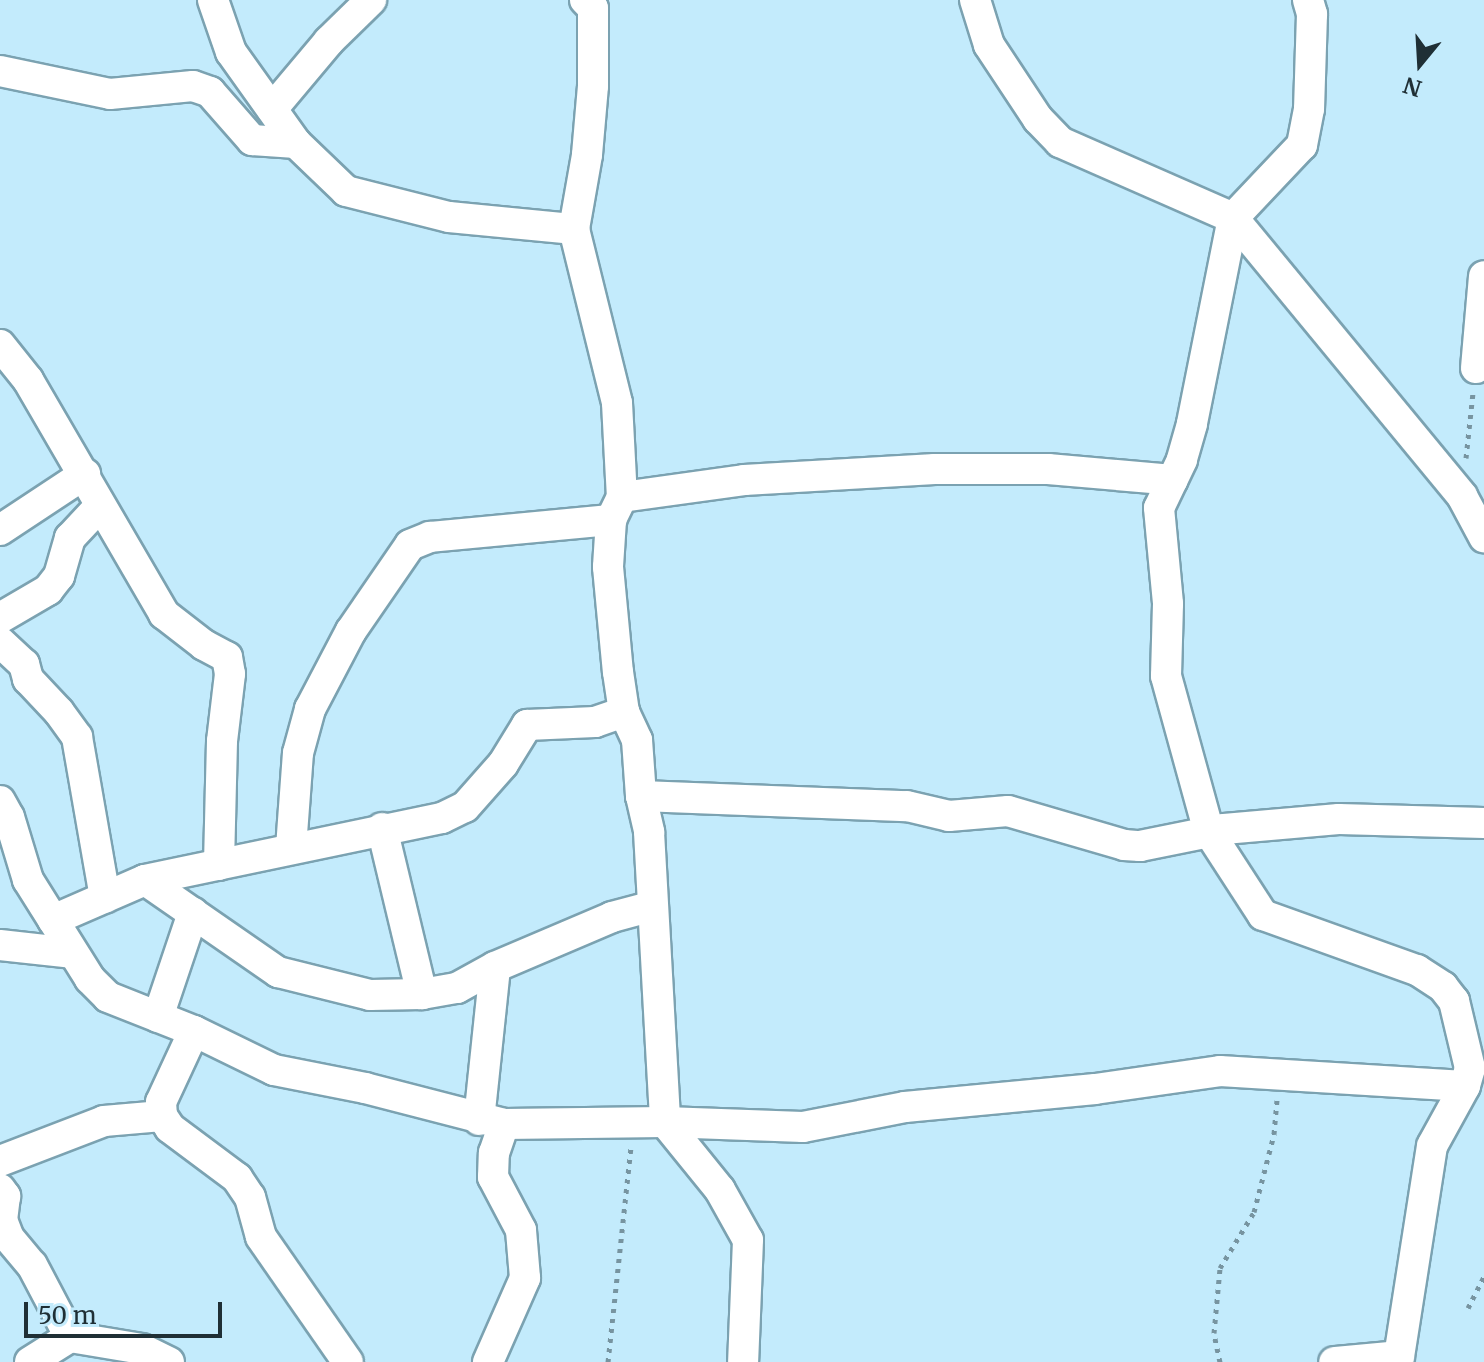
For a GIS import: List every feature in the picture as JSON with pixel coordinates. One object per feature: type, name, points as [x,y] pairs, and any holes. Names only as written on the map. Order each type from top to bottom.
[{"type":"street","points":[[213,0],[231,52],[296,143],[346,191],[449,217],[574,229]]},
{"type":"street","points":[[272,109],[329,41],[371,0]]},
{"type":"street","points":[[585,0],[593,8],[593,86],[587,155],[574,229],[617,403],[616,508],[608,567],[624,712],[637,740],[641,796],[649,832],[665,1122],[720,1190],[748,1240],[743,1362]]},
{"type":"street","points":[[975,0],[989,45],[1038,119],[1060,142],[1233,218],[1462,496],[1484,537]]},
{"type":"street","points":[[1308,0],[1312,6],[1309,109],[1302,145],[1233,218],[1192,424],[1173,480],[1159,508],[1168,604],[1166,676],[1209,832],[1263,915],[1417,970],[1443,987],[1454,1001],[1470,1068],[1465,1086],[1432,1146],[1399,1356],[1334,1362]]},
{"type":"street","points":[[0,71],[110,94],[193,86],[210,92],[252,140],[296,143]]},
{"type":"street","points":[[1476,368],[1484,276]]},
{"type":"street","points":[[0,345],[28,380],[85,474],[99,507],[164,614],[204,645],[227,657],[230,674],[222,741],[219,865]]},
{"type":"street","points":[[291,848],[298,753],[310,709],[351,631],[410,545],[430,537],[616,508],[744,480],[935,469],[1048,469],[1173,480]]},
{"type":"street","points":[[0,530],[85,474]]},
{"type":"street","points":[[0,618],[48,590],[59,576],[70,538],[99,507]]},
{"type":"street","points":[[0,642],[24,664],[28,679],[77,737],[105,898]]},
{"type":"street","points":[[53,920],[145,880],[382,828],[442,818],[465,807],[503,764],[527,725],[595,722],[624,712]]},
{"type":"street","points":[[641,796],[907,806],[949,816],[1008,811],[1124,845],[1140,846],[1209,832],[1339,819],[1484,823]]},
{"type":"street","points":[[0,801],[28,880],[72,953],[108,997],[194,1031],[224,1049],[274,1070],[365,1088],[492,1122],[665,1122],[803,1127],[905,1107],[1095,1089],[1220,1071],[1465,1086]]},
{"type":"street","points":[[382,828],[422,994]]},
{"type":"street","points":[[145,880],[278,972],[370,995],[422,994],[457,988],[495,967],[612,917],[653,906]]},
{"type":"street","points":[[158,1017],[193,913]]},
{"type":"street","points":[[0,945],[72,953]]},
{"type":"street","points":[[488,1362],[525,1278],[521,1230],[493,1177],[495,967]]},
{"type":"street","points":[[194,1031],[161,1102],[162,1116],[170,1128],[237,1178],[250,1197],[261,1237],[348,1362]]},
{"type":"street","points":[[0,1161],[104,1121],[162,1116]]},
{"type":"street","points":[[0,1189],[5,1196],[2,1220],[9,1238],[32,1265],[70,1337]]},
{"type":"street","points":[[30,1362],[70,1337],[142,1349],[169,1362]]},
{"type":"path","points":[[1462,496],[1476,368]]},
{"type":"path","points":[[1220,1362],[1214,1333],[1220,1268],[1254,1212],[1274,1134],[1279,1077]]},
{"type":"path","points":[[608,1362],[634,1124]]},
{"type":"path","points":[[1468,1308],[1484,1276]]}]
